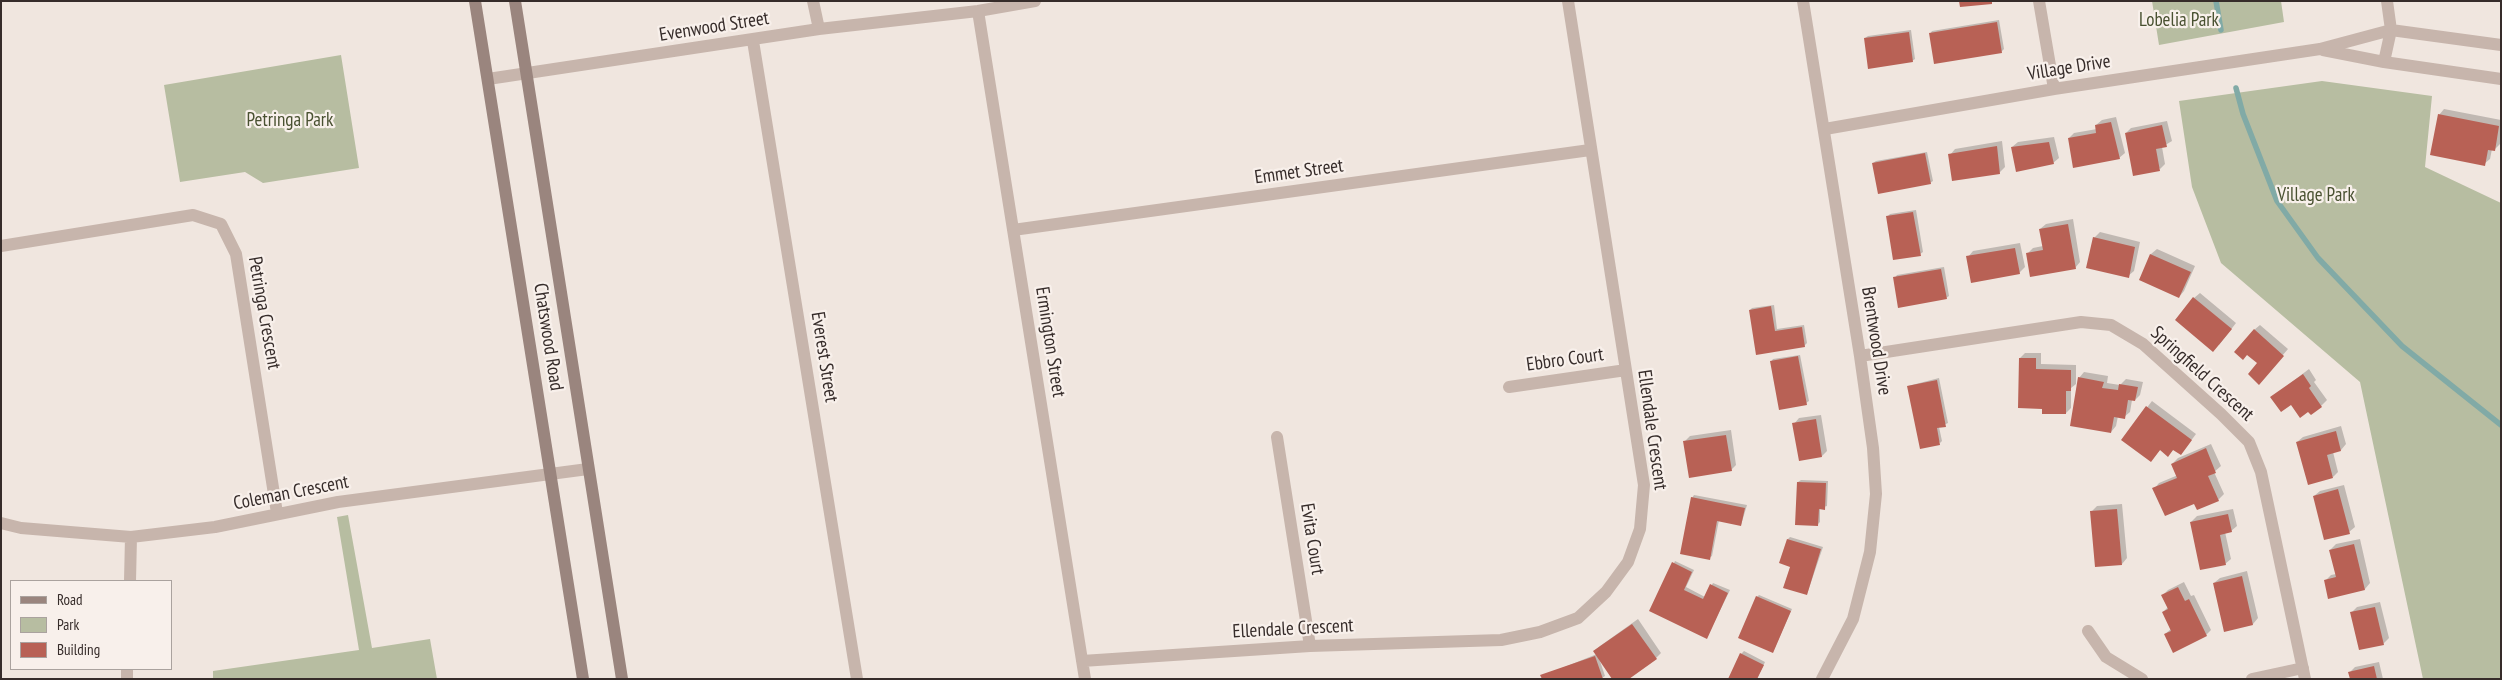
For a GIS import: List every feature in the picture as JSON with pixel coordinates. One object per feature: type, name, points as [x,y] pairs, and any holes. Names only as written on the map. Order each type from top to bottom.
[{"type":"main road","name":"Chatswood Road","points":[[474,1],[552,474],[583,679]]},
{"type":"main road","name":"Chatswood Road","points":[[515,1],[622,679]]},
{"type":"street","points":[[814,1],[820,29]]},
{"type":"street","name":"Evenwood Street","points":[[488,80],[753,41],[820,29],[978,11],[1035,1]]},
{"type":"street","name":"Ellendale Crescent","points":[[1082,661],[1310,646],[1500,640],[1540,632],[1578,618],[1611,585],[1628,562],[1640,529],[1644,485],[1568,1]]},
{"type":"street","name":"Brentwood Drive","points":[[1803,1],[1860,356],[1873,448],[1876,494],[1870,552],[1853,619],[1822,679]]},
{"type":"street","points":[[2039,1],[2054,89]]},
{"type":"street","points":[[2384,62],[2391,30],[2387,1]]},
{"type":"street","name":"Ermington Street","points":[[978,11],[1085,679]]},
{"type":"street","name":"Village Drive","points":[[1824,129],[2054,89],[2320,49],[2391,30],[2501,46]]},
{"type":"street","name":"Everest Street","points":[[753,41],[857,679]]},
{"type":"street","name":"Village Drive","points":[[2320,49],[2384,62],[2501,79]]},
{"type":"street","name":"Emmet Street","points":[[1014,230],[1590,150]]},
{"type":"street","name":"Petringa Crescent","points":[[1,246],[193,215],[221,224],[236,254],[277,513]]},
{"type":"street","name":"Springfield Crescent","points":[[1860,356],[2081,322],[2111,325],[2144,344],[2249,442],[2261,472],[2304,674]]},
{"type":"street","name":"Ebbro Court","points":[[1509,387],[1626,370]]},
{"type":"street","name":"Evita Court","points":[[1277,438],[1310,646]]},
{"type":"street","name":"Coleman Crescent","points":[[1,523],[21,528],[131,537],[215,527],[338,502],[588,469]]},
{"type":"street","points":[[130,580],[131,537]]},
{"type":"street","points":[[2088,631],[2106,657],[2142,679]]},
{"type":"street","points":[[2252,679],[2304,674]]},
{"type":"green space","name":"Lobelia Park","points":[[2152,1],[2281,1],[2284,22],[2159,45]]},
{"type":"green space","name":"Petringa Park","points":[[341,55],[359,168],[263,183],[245,172],[180,182],[164,85]]},
{"type":"green space","name":"Village Park","points":[[2322,81],[2432,96],[2425,167],[2501,203],[2501,679],[2423,679],[2360,382],[2221,263],[2192,187],[2179,101]]},
{"type":"green space","points":[[348,515],[372,648],[430,639],[437,679],[213,679],[213,671],[359,650],[337,517]]},
{"type":"building","points":[[1959,1],[1992,1],[1992,4],[1960,7]]},
{"type":"building","points":[[1997,22],[2002,53],[1934,64],[1929,33]]},
{"type":"building","points":[[1909,32],[1913,62],[1868,69],[1864,38]]},
{"type":"building","points":[[2438,114],[2499,126],[2495,151],[2488,150],[2485,166],[2430,155]]},
{"type":"building","points":[[2111,122],[2120,159],[2073,168],[2068,138],[2096,133],[2095,125]]},
{"type":"building","points":[[2162,125],[2167,147],[2156,149],[2160,171],[2133,176],[2125,133]]},
{"type":"building","points":[[2049,142],[2054,164],[2016,172],[2011,147]]},
{"type":"building","points":[[1997,146],[2000,174],[1952,181],[1948,154]]},
{"type":"building","points":[[1925,153],[1931,184],[1878,194],[1872,163]]},
{"type":"building","points":[[1913,212],[1921,256],[1893,260],[1886,216]]},
{"type":"building","points":[[2068,224],[2076,269],[2030,277],[2026,253],[2043,250],[2039,229]]},
{"type":"building","points":[[2093,237],[2135,247],[2129,278],[2086,268]]},
{"type":"building","points":[[2015,248],[2020,274],[1971,283],[1966,256]]},
{"type":"building","points":[[2150,254],[2191,272],[2179,298],[2139,280]]},
{"type":"building","points":[[1941,269],[1947,299],[1898,308],[1893,277]]},
{"type":"building","points":[[2193,297],[2232,329],[2213,352],[2175,320]]},
{"type":"building","points":[[1771,306],[1775,331],[1802,327],[1805,347],[1756,355],[1749,310]]},
{"type":"building","points":[[2254,329],[2284,356],[2259,385],[2248,374],[2257,363],[2247,355],[2243,360],[2234,352]]},
{"type":"building","points":[[1798,356],[1807,405],[1779,410],[1770,361]]},
{"type":"building","points":[[2019,358],[2036,358],[2036,369],[2071,370],[2071,391],[2066,391],[2066,414],[2042,414],[2042,409],[2018,408]]},
{"type":"building","points":[[2303,374],[2311,386],[2309,388],[2322,407],[2311,415],[2308,412],[2300,418],[2291,405],[2281,412],[2270,397]]},
{"type":"building","points":[[2078,377],[2104,382],[2102,388],[2118,390],[2119,384],[2138,387],[2135,401],[2128,400],[2125,419],[2114,417],[2111,433],[2070,426]]},
{"type":"building","points":[[1937,380],[1946,427],[1937,428],[1940,445],[1920,449],[1907,386]]},
{"type":"building","points":[[2146,406],[2192,440],[2181,455],[2173,450],[2168,457],[2160,450],[2151,462],[2121,440]]},
{"type":"building","points":[[1816,419],[1822,457],[1799,461],[1792,423]]},
{"type":"building","points":[[2336,431],[2341,451],[2327,455],[2333,478],[2308,485],[2296,442]]},
{"type":"building","points":[[1726,435],[1732,471],[1689,478],[1683,441]]},
{"type":"building","points":[[2206,448],[2216,473],[2208,476],[2219,501],[2197,510],[2194,504],[2165,516],[2152,488],[2177,478],[2171,464]]},
{"type":"building","points":[[1797,482],[1826,483],[1825,510],[1819,509],[1818,526],[1795,525]]},
{"type":"building","points":[[2338,489],[2350,534],[2324,540],[2313,496]]},
{"type":"building","points":[[1691,497],[1745,508],[1741,526],[1717,521],[1710,560],[1680,554]]},
{"type":"building","points":[[2117,509],[2122,565],[2095,567],[2090,511]]},
{"type":"building","points":[[2228,514],[2232,532],[2220,535],[2226,565],[2200,570],[2190,522]]},
{"type":"building","points":[[1787,539],[1821,549],[1807,595],[1783,588],[1790,567],[1779,563]]},
{"type":"building","points":[[2354,544],[2365,590],[2328,599],[2324,580],[2336,577],[2329,550]]},
{"type":"building","points":[[1672,562],[1692,572],[1684,590],[1703,599],[1710,584],[1728,593],[1707,639],[1649,611]]},
{"type":"building","points":[[2242,576],[2253,625],[2224,632],[2213,583]]},
{"type":"building","points":[[2178,587],[2185,601],[2189,599],[2207,636],[2173,653],[2164,634],[2171,631],[2162,612],[2168,609],[2161,595]]},
{"type":"building","points":[[1756,596],[1791,611],[1773,653],[1738,638]]},
{"type":"building","points":[[2375,607],[2384,645],[2359,650],[2350,612]]},
{"type":"building","points":[[1632,624],[1657,659],[1629,679],[1612,679],[1593,651]]},
{"type":"building","points":[[1740,653],[1764,665],[1757,679],[1728,679]]},
{"type":"building","points":[[1595,656],[1603,679],[1542,679],[1540,675]]},
{"type":"building","points":[[2374,666],[2377,679],[2350,679],[2348,672]]},
{"type":"waterway","points":[[2216,1],[2221,30]]},
{"type":"waterway","points":[[2236,88],[2243,114],[2277,201],[2318,258],[2402,346],[2501,425]]}]
